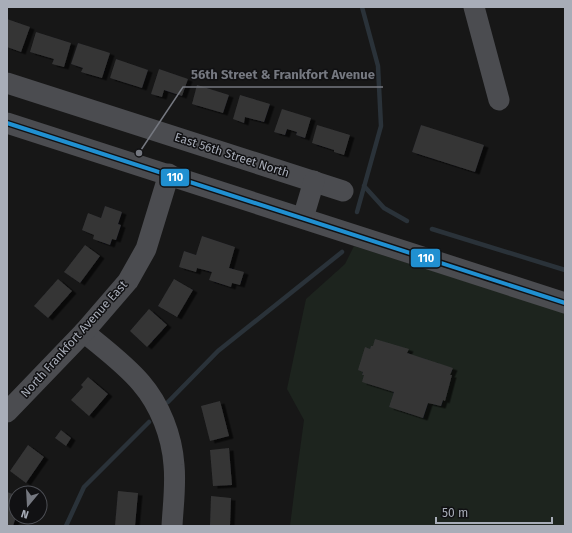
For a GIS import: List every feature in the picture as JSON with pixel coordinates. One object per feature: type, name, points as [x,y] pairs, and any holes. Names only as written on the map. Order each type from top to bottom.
[{"type":"street","points":[[474,7],[499,100]]},
{"type":"street","name":"East 56th Street North","points":[[7,83],[344,191]]},
{"type":"street","points":[[7,123],[565,303]]},
{"type":"street","name":"North Frankfort Avenue East","points":[[7,412],[84,332],[128,281],[146,249],[169,174]]},
{"type":"street","points":[[303,218],[314,181]]},
{"type":"street","points":[[84,332],[124,366],[141,383],[153,400],[166,428],[174,464],[172,526]]},
{"type":"shaded area","points":[[354,246],[565,313],[565,526],[290,526],[304,420],[287,389],[306,299],[345,264]]},
{"type":"building","points":[[7,19],[30,27],[21,52],[7,47]]},
{"type":"building","points":[[36,32],[71,43],[64,67],[52,64],[54,59],[30,52]]},
{"type":"building","points":[[78,43],[110,53],[102,78],[81,72],[83,68],[71,64]]},
{"type":"building","points":[[116,59],[148,70],[142,88],[110,78]]},
{"type":"building","points":[[159,69],[188,79],[182,96],[164,90],[162,97],[151,94]]},
{"type":"building","points":[[197,85],[229,95],[223,113],[192,104]]},
{"type":"building","points":[[240,95],[270,104],[264,122],[245,117],[244,123],[233,119]]},
{"type":"building","points":[[282,109],[311,118],[305,138],[296,135],[297,132],[287,129],[285,135],[274,132]]},
{"type":"building","points":[[317,125],[350,135],[344,155],[312,143]]},
{"type":"building","points":[[421,125],[484,145],[475,172],[412,152]]},
{"type":"building","points":[[105,206],[122,212],[118,224],[121,225],[116,240],[112,239],[110,245],[93,239],[94,235],[82,230],[88,213],[101,218]]},
{"type":"building","points":[[202,236],[235,247],[229,268],[244,272],[240,285],[232,283],[231,287],[209,280],[212,272],[197,268],[196,272],[179,267],[184,251],[196,255]]},
{"type":"building","points":[[85,245],[100,256],[80,283],[64,272]]},
{"type":"building","points":[[58,279],[72,291],[48,318],[34,306]]},
{"type":"building","points":[[174,279],[193,290],[177,317],[158,306]]},
{"type":"building","points":[[149,309],[167,325],[147,347],[130,331]]},
{"type":"building","points":[[375,339],[409,349],[407,353],[453,368],[450,375],[452,375],[445,401],[443,400],[441,406],[428,403],[423,418],[389,407],[394,392],[362,382],[364,375],[362,375],[363,372],[358,370],[365,347],[370,349],[371,346],[373,346]]},
{"type":"building","points":[[88,377],[108,394],[89,416],[71,400],[83,387],[81,385]]},
{"type":"building","points":[[220,401],[229,436],[210,441],[201,406]]},
{"type":"building","points":[[61,430],[71,438],[66,446],[55,438]]},
{"type":"building","points":[[28,445],[44,457],[26,483],[10,471]]},
{"type":"building","points":[[229,448],[232,485],[213,486],[210,450]]},
{"type":"building","points":[[118,491],[138,493],[135,526],[115,526]]},
{"type":"building","points":[[7,492],[8,525],[13,525],[7,526]]},
{"type":"building","points":[[211,496],[231,498],[230,526],[210,526]]},
{"type":"waterway","points":[[357,212],[381,126],[378,66],[362,7]]},
{"type":"waterway","points":[[364,186],[384,208],[407,221]]},
{"type":"waterway","points":[[432,229],[565,270]]},
{"type":"waterway","points":[[168,402],[218,351],[342,252]]},
{"type":"waterway","points":[[66,526],[84,487],[149,422]]},
{"type":"transit line","name":"110","points":[[7,123],[565,303]]},
{"type":"place","name":"56th Street & Frankfort Avenue","points":[[139,153]]}]
